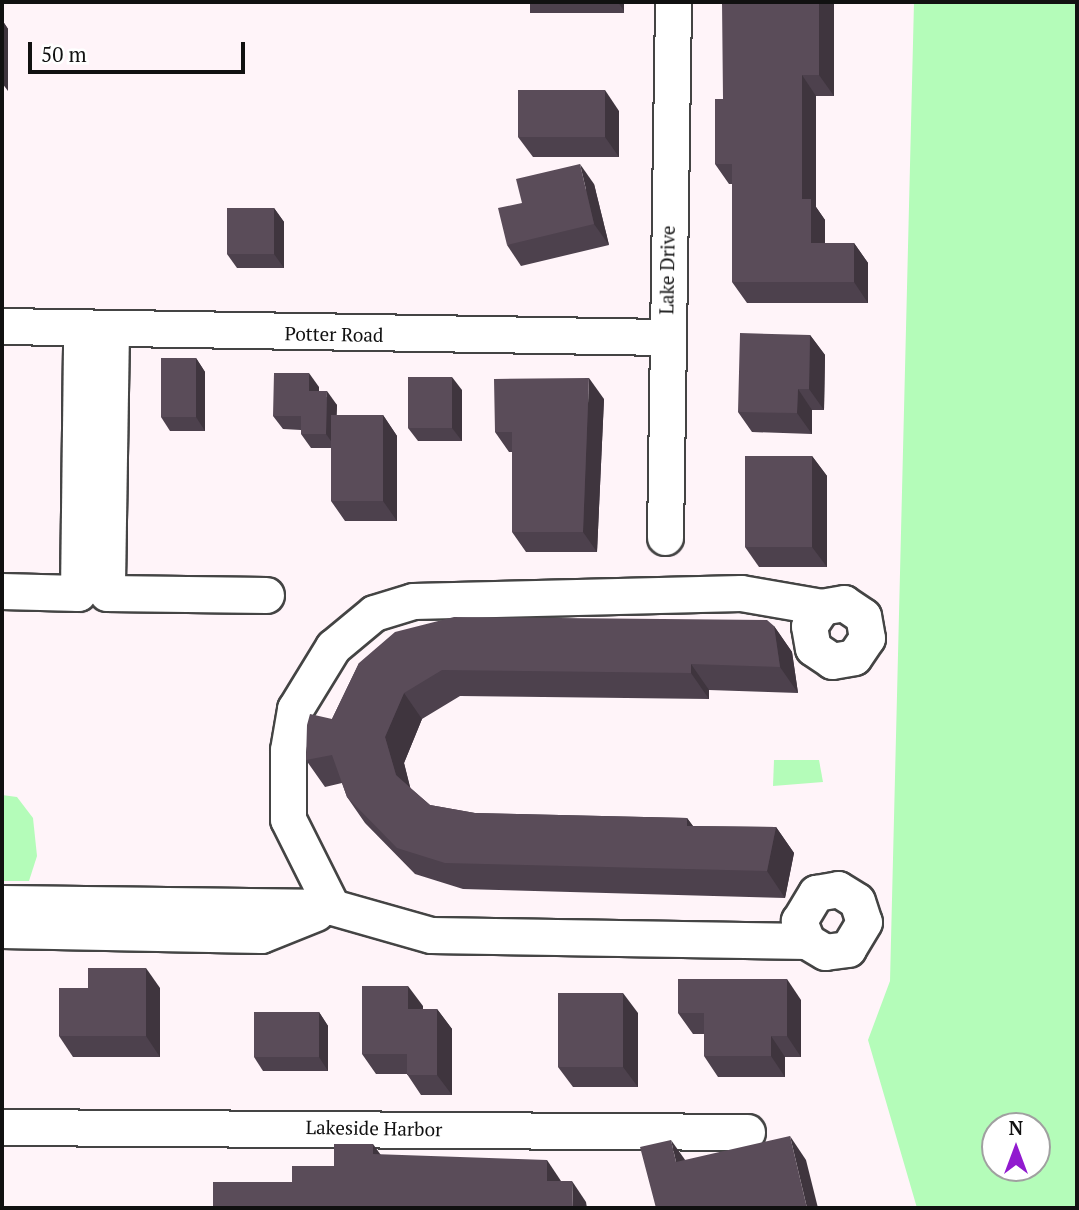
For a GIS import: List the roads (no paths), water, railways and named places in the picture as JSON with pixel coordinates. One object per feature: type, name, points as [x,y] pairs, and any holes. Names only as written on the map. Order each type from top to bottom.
[{"type":"street","name":"Lake Drive","points":[[665,537],[673,2]]},
{"type":"street","name":"Potter Road","points":[[2,326],[666,337]]},
{"type":"street","points":[[93,593],[96,329]]},
{"type":"street","points":[[2,592],[266,595]]},
{"type":"street","points":[[332,907],[288,819],[288,750],[295,709],[333,647],[374,613],[413,601],[741,593],[822,607]]},
{"type":"street","points":[[2,903],[332,907],[431,935],[807,941]]},
{"type":"street","points":[[2,930],[261,935],[332,907]]},
{"type":"street","name":"Lakeside Harbor","points":[[2,1127],[747,1132]]}]
